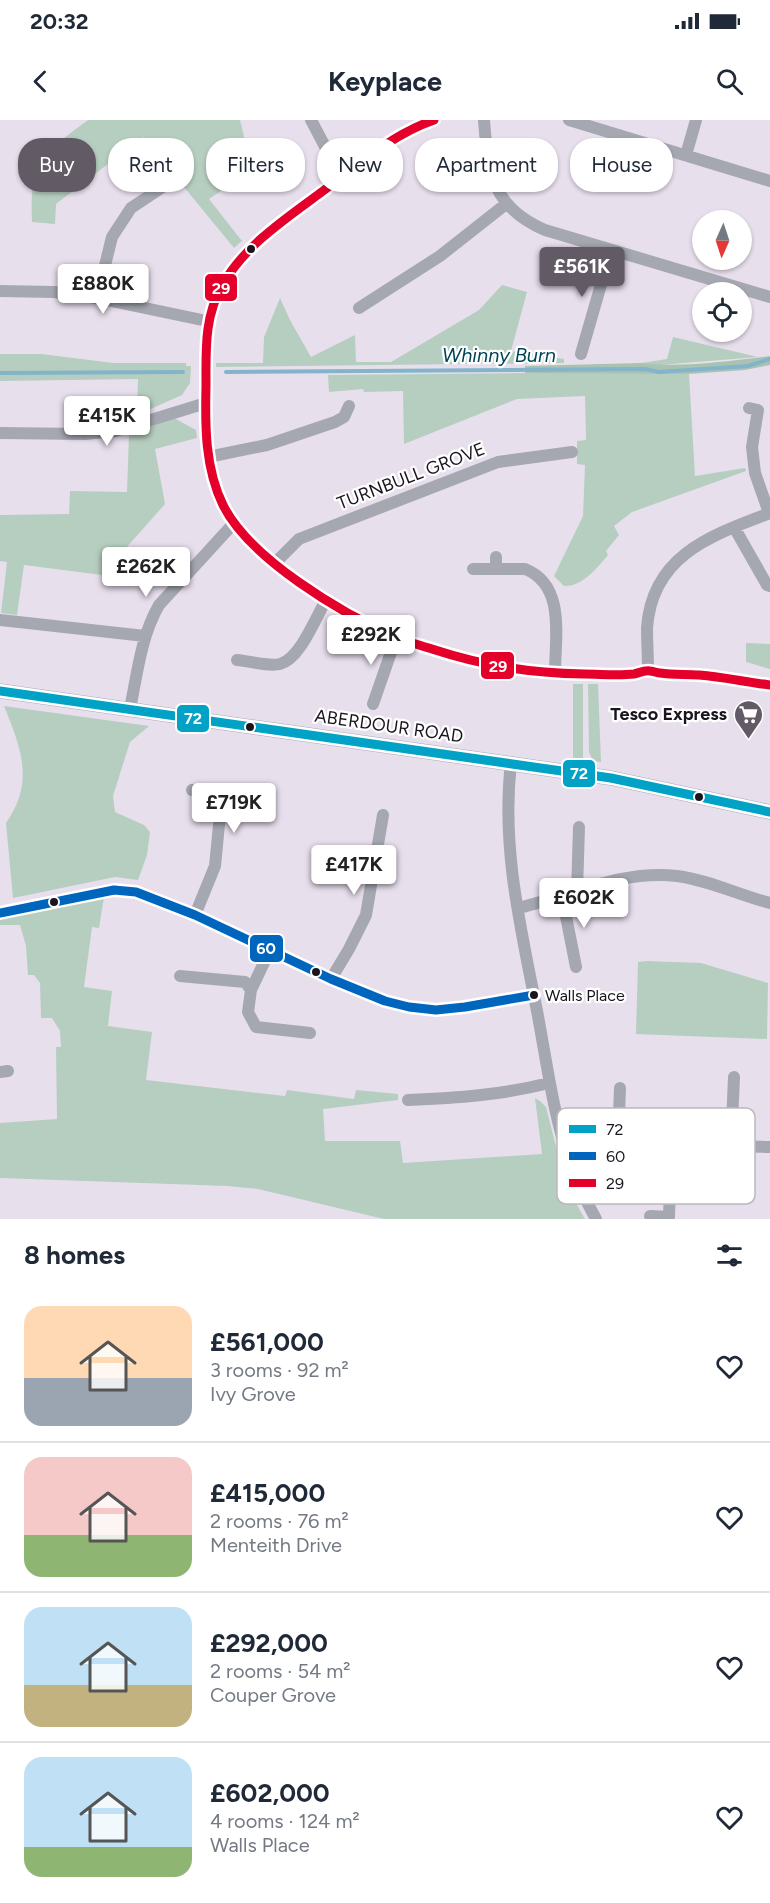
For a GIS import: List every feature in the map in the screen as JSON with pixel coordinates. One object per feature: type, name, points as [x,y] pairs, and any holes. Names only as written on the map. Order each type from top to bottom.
[{"type":"main road","name":"ABERDOUR ROAD","points":[[0,691],[611,778],[770,812]]},
{"type":"street","points":[[311,120],[320,138]]},
{"type":"street","points":[[398,138],[421,124],[434,120]]},
{"type":"street","points":[[484,120],[492,176],[506,204],[518,216],[545,230],[770,297]]},
{"type":"street","points":[[569,120],[770,181]]},
{"type":"street","points":[[686,155],[696,120]]},
{"type":"street","points":[[97,298],[112,237],[131,208],[155,192]]},
{"type":"street","points":[[321,192],[285,219],[246,254],[222,285],[207,321],[208,457],[223,504],[234,523],[275,563],[326,600],[396,638],[471,662],[509,670],[555,673],[633,674],[648,670],[770,685]]},
{"type":"street","points":[[359,308],[440,256],[506,204]]},
{"type":"street","points":[[581,354],[611,250]]},
{"type":"street","points":[[0,291],[54,292],[97,298],[207,321]]},
{"type":"street","points":[[0,433],[85,434],[115,431],[206,403]]},
{"type":"street","points":[[208,457],[267,445],[335,422],[344,417],[349,406]]},
{"type":"street","points":[[648,670],[647,627],[658,587],[668,571],[681,556],[696,545],[770,513],[755,473],[752,447],[758,410]]},
{"type":"street","name":"TURNBULL GROVE","points":[[275,563],[299,539],[498,462],[572,452]]},
{"type":"street","points":[[130,709],[145,636],[159,605],[234,523]]},
{"type":"street","points":[[734,527],[767,585],[770,586]]},
{"type":"street","points":[[473,569],[496,563],[525,569],[544,582],[552,594],[555,607],[555,673]]},
{"type":"street","points":[[237,660],[278,665],[288,660],[297,652],[326,600]]},
{"type":"street","points":[[0,620],[145,636]]},
{"type":"street","points":[[374,704],[396,638]]},
{"type":"street","points":[[511,763],[508,798],[509,854],[557,1119]]},
{"type":"street","points":[[192,790],[222,794],[216,866],[195,915]]},
{"type":"street","points":[[331,979],[350,949],[366,915],[383,815]]},
{"type":"street","points":[[577,891],[579,827]]},
{"type":"street","points":[[518,908],[623,878],[651,875],[704,881],[770,903]]},
{"type":"street","points":[[0,913],[114,890],[136,892],[195,915],[331,979],[385,1001],[436,1010],[534,995]]},
{"type":"street","points":[[562,896],[576,967]]},
{"type":"street","points":[[270,950],[251,990],[248,1012],[256,1027],[310,1033]]},
{"type":"street","points":[[180,976],[245,982],[251,990]]},
{"type":"street","points":[[733,1108],[734,1077]]},
{"type":"street","points":[[408,1100],[470,1097],[526,1089],[549,1083]]},
{"type":"street","points":[[619,1108],[620,1088]]},
{"type":"street","points":[[755,1147],[770,1147]]},
{"type":"street","points":[[588,1204],[596,1219]]},
{"type":"street","points":[[650,1216],[669,1217],[670,1204]]},
{"type":"green space","points":[[88,120],[240,120],[244,138],[206,138],[206,192],[219,192],[209,199],[242,241],[234,248],[188,192],[194,192],[194,138],[108,138],[108,164],[96,173],[96,138],[64,138]]},
{"type":"green space","points":[[33,192],[72,192],[56,204],[55,224],[32,222]]},
{"type":"green space","points":[[502,285],[527,292],[511,351],[564,359],[564,363],[216,367],[216,363],[263,363],[264,337],[280,298],[311,357],[355,335],[356,362],[391,362],[479,310]]},
{"type":"green space","points":[[673,337],[758,357],[659,365],[641,363],[667,359]]},
{"type":"green space","points":[[0,354],[41,354],[114,363],[186,363],[186,366],[191,366],[190,383],[182,395],[137,415],[138,379],[0,381]]},
{"type":"green space","points":[[770,356],[770,365],[745,370],[689,374],[525,373],[525,366],[689,364]]},
{"type":"green space","points":[[637,372],[689,374],[695,476],[745,468],[746,471],[632,512],[614,526],[619,535],[606,551],[608,555],[589,576],[577,583],[564,586],[554,576],[583,516],[585,465],[577,464],[577,441],[586,440],[585,396],[517,399],[404,444],[403,391],[364,392],[363,389],[329,392],[328,375]]},
{"type":"green space","points":[[174,418],[196,430],[197,438],[155,449],[165,504],[102,575],[24,565],[17,615],[1,613],[7,562],[0,561],[0,515],[69,514],[70,491],[127,492],[129,434]]},
{"type":"green space","points":[[746,643],[770,644],[770,669],[746,662]]},
{"type":"green space","points":[[573,684],[583,684],[583,760],[573,758]]},
{"type":"green space","points":[[588,684],[598,684],[601,762],[593,761],[589,752]]},
{"type":"green space","points":[[4,706],[149,726],[130,742],[113,796],[115,812],[144,825],[150,832],[147,855],[138,880],[115,877],[13,898],[6,823],[15,808],[23,779],[20,751]]},
{"type":"green space","points":[[104,897],[99,928],[92,927],[84,987],[112,991],[108,1026],[152,1032],[146,1080],[285,1096],[287,1090],[354,1099],[356,1090],[398,1094],[398,1100],[323,1109],[325,1141],[400,1141],[403,1163],[542,1154],[535,1098],[546,1107],[557,1150],[557,1204],[577,1204],[585,1219],[384,1219],[258,1189],[0,1178],[0,1123],[57,1119],[56,1047],[61,1047],[60,1031],[52,1018],[41,1018],[40,983],[34,975],[28,975],[26,946],[20,925],[0,925],[0,918]]},
{"type":"green space","points":[[638,962],[701,963],[768,983],[767,1039],[636,1034]]},
{"type":"waterway","name":"Whinny Burn","points":[[226,372],[645,369],[659,372],[748,366],[770,359]]},
{"type":"waterway","name":"Whinny Burn","points":[[0,373],[183,372]]},
{"type":"transit line","name":"29","points":[[434,120],[404,133],[376,151],[282,222],[255,244],[223,284],[209,321],[206,359],[207,447],[209,462],[223,505],[253,545],[299,582],[350,614],[409,642],[470,660],[526,670],[615,675],[648,671],[708,676],[770,685]]},
{"type":"transit line","name":"72","points":[[0,691],[611,778],[770,812]]},
{"type":"transit line","name":"60","points":[[0,913],[114,890],[136,892],[195,915],[331,979],[385,1001],[436,1010],[534,995]]},
{"type":"place","name":"Tesco Express","points":[[748,740]]},
{"type":"place","name":"Walls Place","points":[[534,995]]}]
